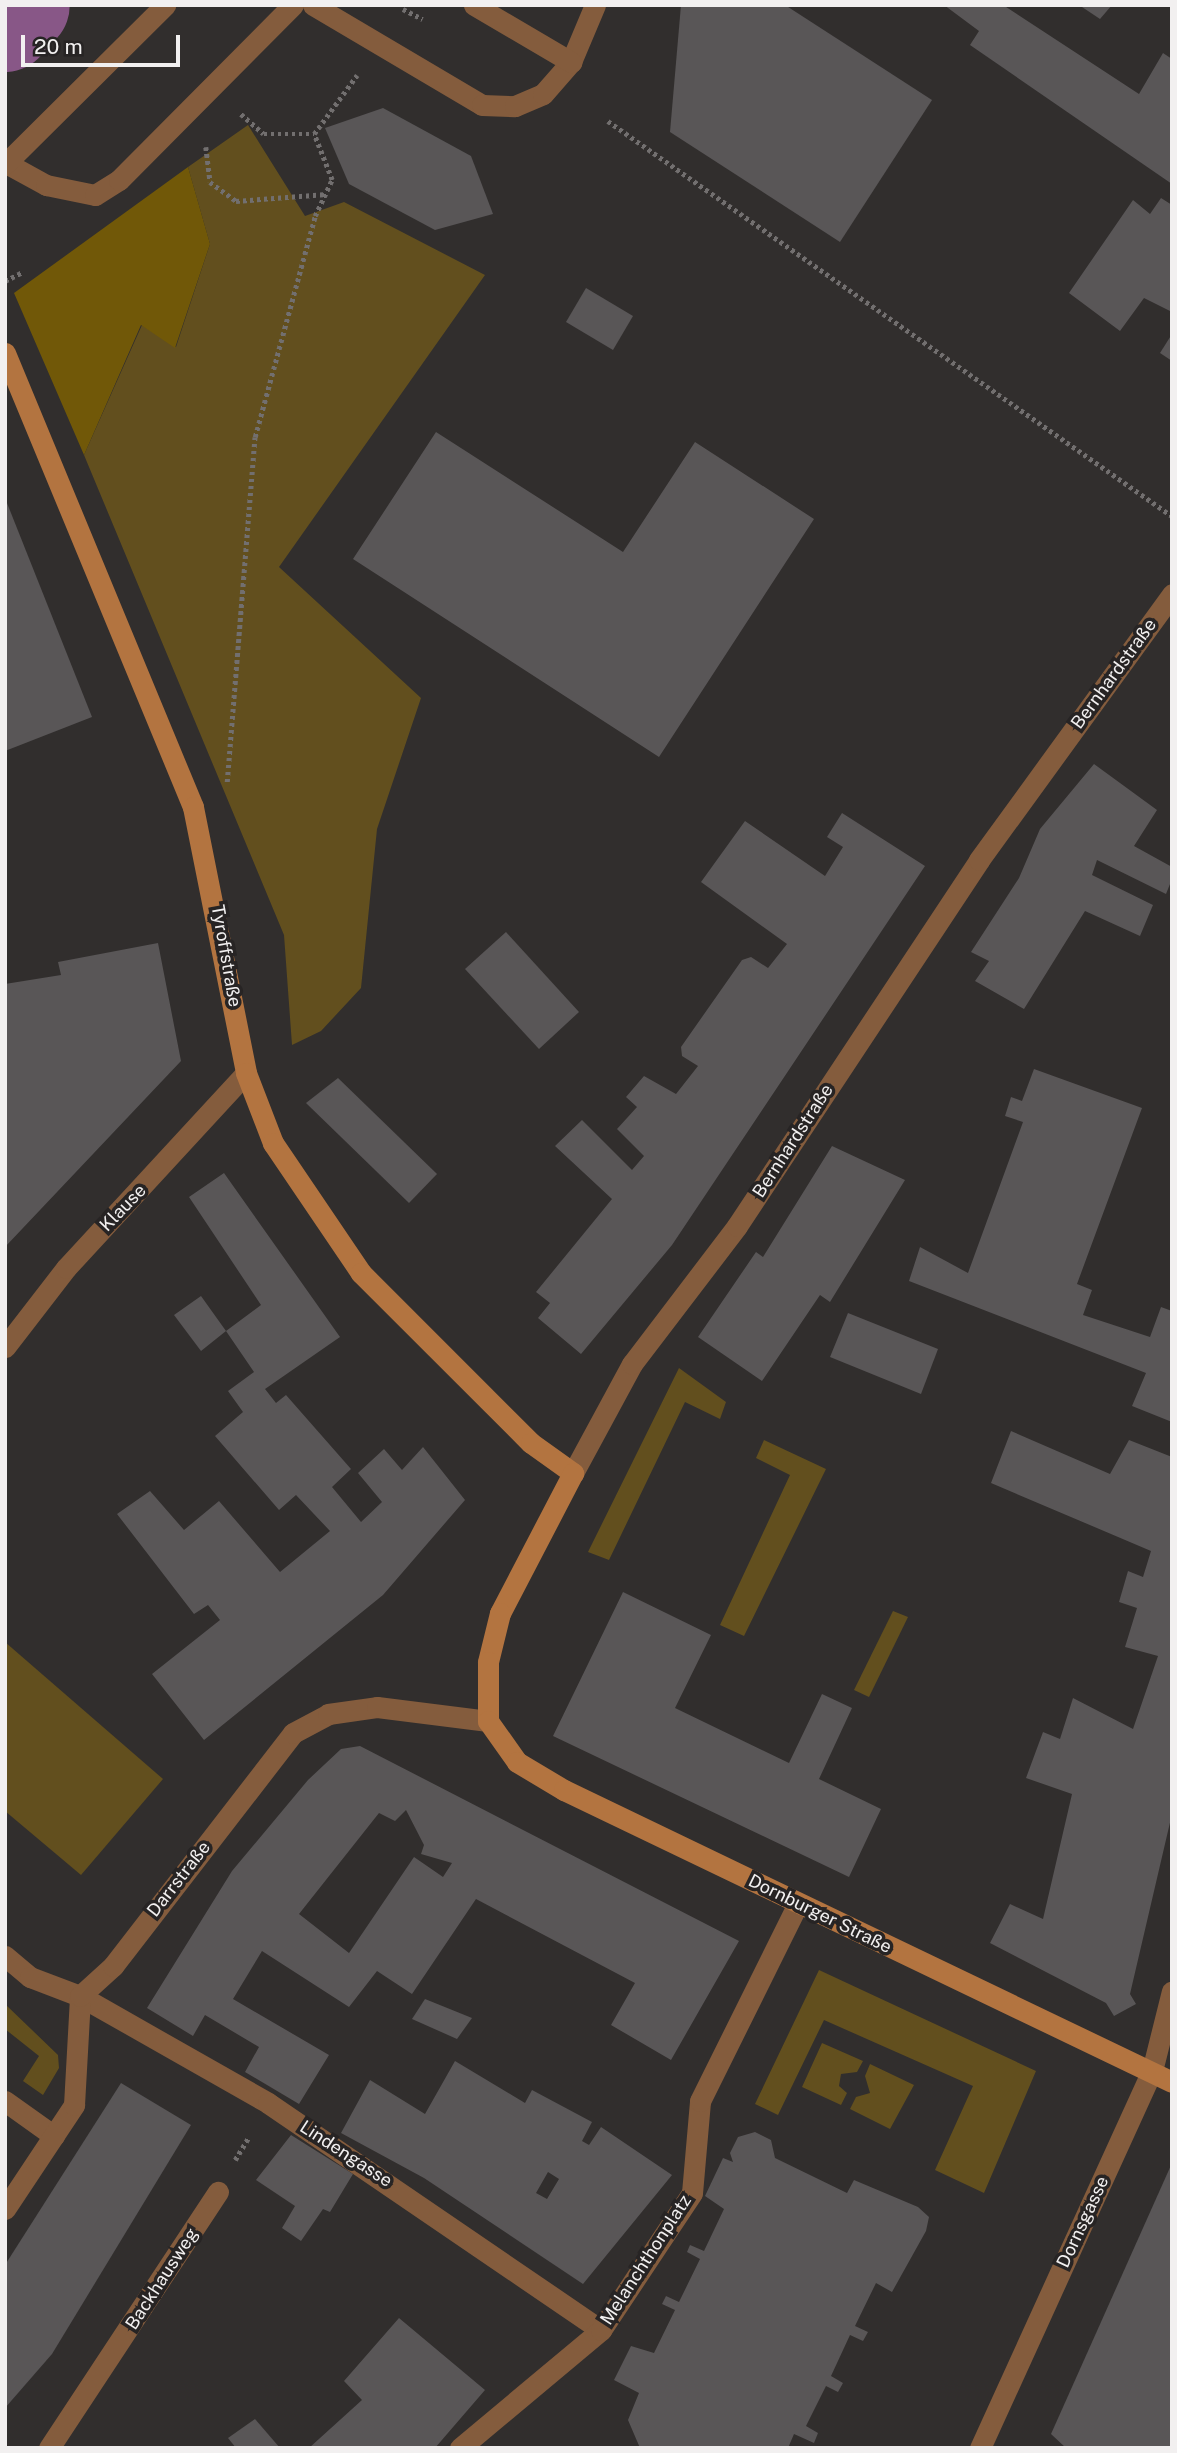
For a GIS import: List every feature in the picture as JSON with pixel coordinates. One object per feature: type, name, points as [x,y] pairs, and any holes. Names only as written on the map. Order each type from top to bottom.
[{"type":"street","points":[[165,5],[6,164],[46,185],[95,195],[119,180],[293,5]]},
{"type":"street","points":[[313,5],[482,105],[515,106],[542,94],[571,62],[595,5]]},
{"type":"street","points":[[474,5],[571,62]]},
{"type":"street","name":"Tyroffstraße","points":[[5,353],[193,807],[246,1073],[273,1143],[361,1273],[531,1443],[573,1473]]},
{"type":"street","name":"Bernhardstraße","points":[[488,1721],[488,1662],[500,1613],[632,1364],[737,1226],[979,860],[1172,594]]},
{"type":"street","name":"Klause","points":[[5,1347],[65,1268],[246,1073]]},
{"type":"street","name":"Darrstraße","points":[[80,1996],[113,1966],[293,1733],[309,1721],[377,1707],[488,1721]]},
{"type":"street","name":"Dornburger Straße","points":[[488,1721],[529,1769],[798,1905],[1172,2082]]},
{"type":"street","name":"Melanchthonplatz","points":[[472,2444],[601,2330],[692,2193],[699,2101],[798,1905]]},
{"type":"street","name":"Lindengasse","points":[[5,1956],[30,1977],[80,1996],[268,2103],[601,2330]]},
{"type":"street","name":"Dornsgasse","points":[[988,2444],[1152,2071],[1172,1991]]},
{"type":"street","points":[[5,2209],[74,2105],[80,1996]]},
{"type":"street","points":[[5,2101],[54,2136]]},
{"type":"street","name":"Backhausweg","points":[[49,2448],[218,2192]]},
{"type":"path","points":[[314,134],[377,45],[399,6],[423,19]]},
{"type":"path","points":[[237,111],[264,134],[314,134]]},
{"type":"path","points":[[608,121],[1172,516]]},
{"type":"path","points":[[193,807],[225,793],[255,438],[315,216],[332,180],[314,134]]},
{"type":"path","points":[[205,139],[210,182],[236,201],[327,194]]},
{"type":"path","points":[[5,281],[21,273]]},
{"type":"path","points":[[218,2192],[268,2103]]},
{"type":"shaded area","points":[[248,125],[305,216],[344,202],[485,275],[279,567],[421,698],[377,829],[361,988],[321,1031],[292,1045],[284,935],[84,455],[142,325],[176,347],[210,244],[188,167]]},
{"type":"shaded area","points":[[188,167],[210,244],[175,348],[141,325],[84,455],[14,293]]},
{"type":"shaded area","points":[[679,1368],[726,1402],[720,1419],[685,1402],[609,1560],[588,1552]]},
{"type":"shaded area","points":[[764,1440],[826,1469],[744,1636],[720,1625],[790,1475],[756,1458]]},
{"type":"shaded area","points":[[893,1611],[908,1617],[869,1697],[854,1690]]},
{"type":"shaded area","points":[[5,1642],[163,1779],[81,1875],[5,1811]]},
{"type":"shaded area","points":[[819,1970],[1036,2071],[984,2193],[935,2170],[973,2086],[824,2020],[778,2115],[755,2104]]},
{"type":"shaded area","points":[[5,2004],[58,2055],[59,2068],[43,2095],[23,2081],[39,2056],[5,2029]]},
{"type":"shaded area","points":[[822,2043],[863,2061],[857,2072],[841,2074],[839,2086],[847,2093],[841,2105],[802,2087]]},
{"type":"shaded area","points":[[870,2064],[914,2085],[890,2129],[850,2109],[856,2097],[870,2093],[865,2076]]},
{"type":"building","points":[[681,5],[785,5],[932,100],[840,242],[670,132]]},
{"type":"building","points":[[944,5],[1003,5],[1139,94],[1163,53],[1172,59],[1172,184],[970,45],[979,31]]},
{"type":"building","points":[[1079,5],[1112,5],[1100,19]]},
{"type":"building","points":[[383,108],[471,156],[493,214],[435,230],[349,184],[325,128]]},
{"type":"building","points":[[1161,198],[1172,205],[1172,312],[1144,298],[1120,331],[1069,293],[1133,200],[1150,214]]},
{"type":"building","points":[[586,288],[633,316],[613,350],[566,322]]},
{"type":"building","points":[[1172,334],[1172,361],[1160,353]]},
{"type":"building","points":[[436,432],[623,552],[695,442],[814,519],[659,757],[353,559]]},
{"type":"building","points":[[5,498],[92,717],[5,751]]},
{"type":"building","points":[[1094,764],[1157,810],[1134,846],[1172,867],[1172,879],[1166,894],[1097,860],[1092,875],[1153,905],[1140,936],[1085,911],[1024,1009],[975,981],[989,961],[971,952],[1019,878],[1040,829]]},
{"type":"building","points":[[842,813],[925,866],[672,1245],[581,1354],[538,1318],[550,1303],[536,1292],[612,1199],[555,1146],[582,1120],[632,1170],[644,1156],[617,1129],[637,1107],[626,1097],[644,1076],[676,1094],[698,1066],[682,1056],[681,1047],[742,960],[751,957],[768,968],[787,944],[701,882],[745,821],[825,876],[843,847],[827,837]]},
{"type":"building","points":[[506,932],[579,1012],[539,1049],[465,969]]},
{"type":"building","points":[[158,943],[181,1061],[5,1247],[5,984],[61,975],[58,962]]},
{"type":"building","points":[[1034,1069],[1142,1108],[1077,1284],[1092,1290],[1083,1315],[1150,1337],[1161,1307],[1172,1311],[1172,1422],[1132,1406],[1146,1373],[909,1281],[920,1247],[968,1273],[1023,1122],[1005,1116],[1011,1097],[1022,1101]]},
{"type":"building","points":[[338,1078],[437,1174],[409,1203],[306,1103]]},
{"type":"building","points":[[832,1146],[905,1180],[830,1302],[820,1295],[762,1381],[698,1337],[756,1252],[763,1257]]},
{"type":"building","points":[[224,1173],[340,1337],[265,1389],[276,1403],[286,1395],[351,1469],[332,1487],[361,1522],[382,1502],[358,1473],[384,1449],[402,1470],[423,1447],[465,1500],[383,1595],[204,1740],[152,1674],[220,1620],[208,1605],[194,1614],[117,1514],[150,1491],[184,1530],[219,1501],[280,1572],[330,1531],[296,1495],[279,1510],[215,1436],[243,1412],[228,1391],[254,1372],[226,1331],[261,1305],[189,1197]]},
{"type":"building","points":[[201,1296],[226,1331],[201,1351],[174,1315]]},
{"type":"building","points":[[848,1313],[938,1349],[921,1394],[830,1357]]},
{"type":"building","points":[[1011,1431],[1110,1474],[1129,1440],[1172,1457],[1172,1814],[1130,1994],[1136,2004],[1114,2016],[1106,2003],[990,1943],[1010,1904],[1043,1919],[1072,1794],[1026,1778],[1043,1732],[1060,1739],[1073,1698],[1133,1729],[1158,1656],[1125,1647],[1137,1608],[1119,1602],[1128,1571],[1143,1577],[1151,1551],[991,1483]]},
{"type":"building","points":[[623,1592],[711,1635],[675,1708],[789,1763],[822,1694],[852,1708],[819,1779],[881,1809],[849,1877],[553,1736]]},
{"type":"building","points":[[360,1746],[739,1941],[671,2060],[611,2025],[635,1983],[476,1899],[412,1994],[377,1971],[349,2007],[262,1951],[233,1999],[329,2055],[299,2104],[245,2072],[259,2047],[205,2015],[193,2036],[147,2008],[232,1871],[308,1780],[341,1749]],"holes":[[[406,1810],[424,1845],[421,1854],[452,1863],[443,1877],[414,1857],[349,1953],[299,1914],[379,1813],[395,1821]]]},
{"type":"building","points":[[425,1999],[472,2018],[457,2039],[412,2019]]},
{"type":"building","points":[[455,2061],[525,2103],[532,2090],[592,2122],[582,2141],[589,2145],[601,2127],[672,2175],[583,2284],[424,2178],[341,2133],[370,2080],[425,2114]],"holes":[[[548,2172],[559,2179],[547,2199],[536,2193]]]},
{"type":"building","points":[[121,2083],[191,2125],[52,2354],[5,2408],[5,2265]]},
{"type":"building","points":[[755,2132],[771,2140],[775,2158],[847,2193],[854,2180],[918,2207],[929,2217],[926,2231],[892,2292],[876,2283],[855,2326],[868,2332],[863,2341],[850,2335],[831,2376],[843,2383],[838,2392],[826,2386],[806,2426],[818,2433],[814,2443],[794,2434],[788,2448],[640,2448],[628,2420],[639,2393],[614,2380],[631,2346],[654,2353],[675,2310],[662,2304],[666,2296],[679,2302],[700,2259],[687,2252],[690,2245],[704,2251],[724,2209],[705,2196],[723,2158],[733,2162],[730,2153],[738,2137]]},
{"type":"building","points":[[291,2135],[353,2174],[330,2212],[323,2209],[301,2241],[282,2228],[295,2206],[256,2180]]},
{"type":"building","points":[[1172,2163],[1172,2448],[1066,2448],[1051,2434]]},
{"type":"building","points":[[399,2318],[485,2390],[435,2448],[309,2448],[362,2400],[344,2381]]},
{"type":"building","points":[[255,2419],[280,2448],[236,2448],[228,2438]]},
{"type":"waterway","points":[[5,24],[22,5]]}]
